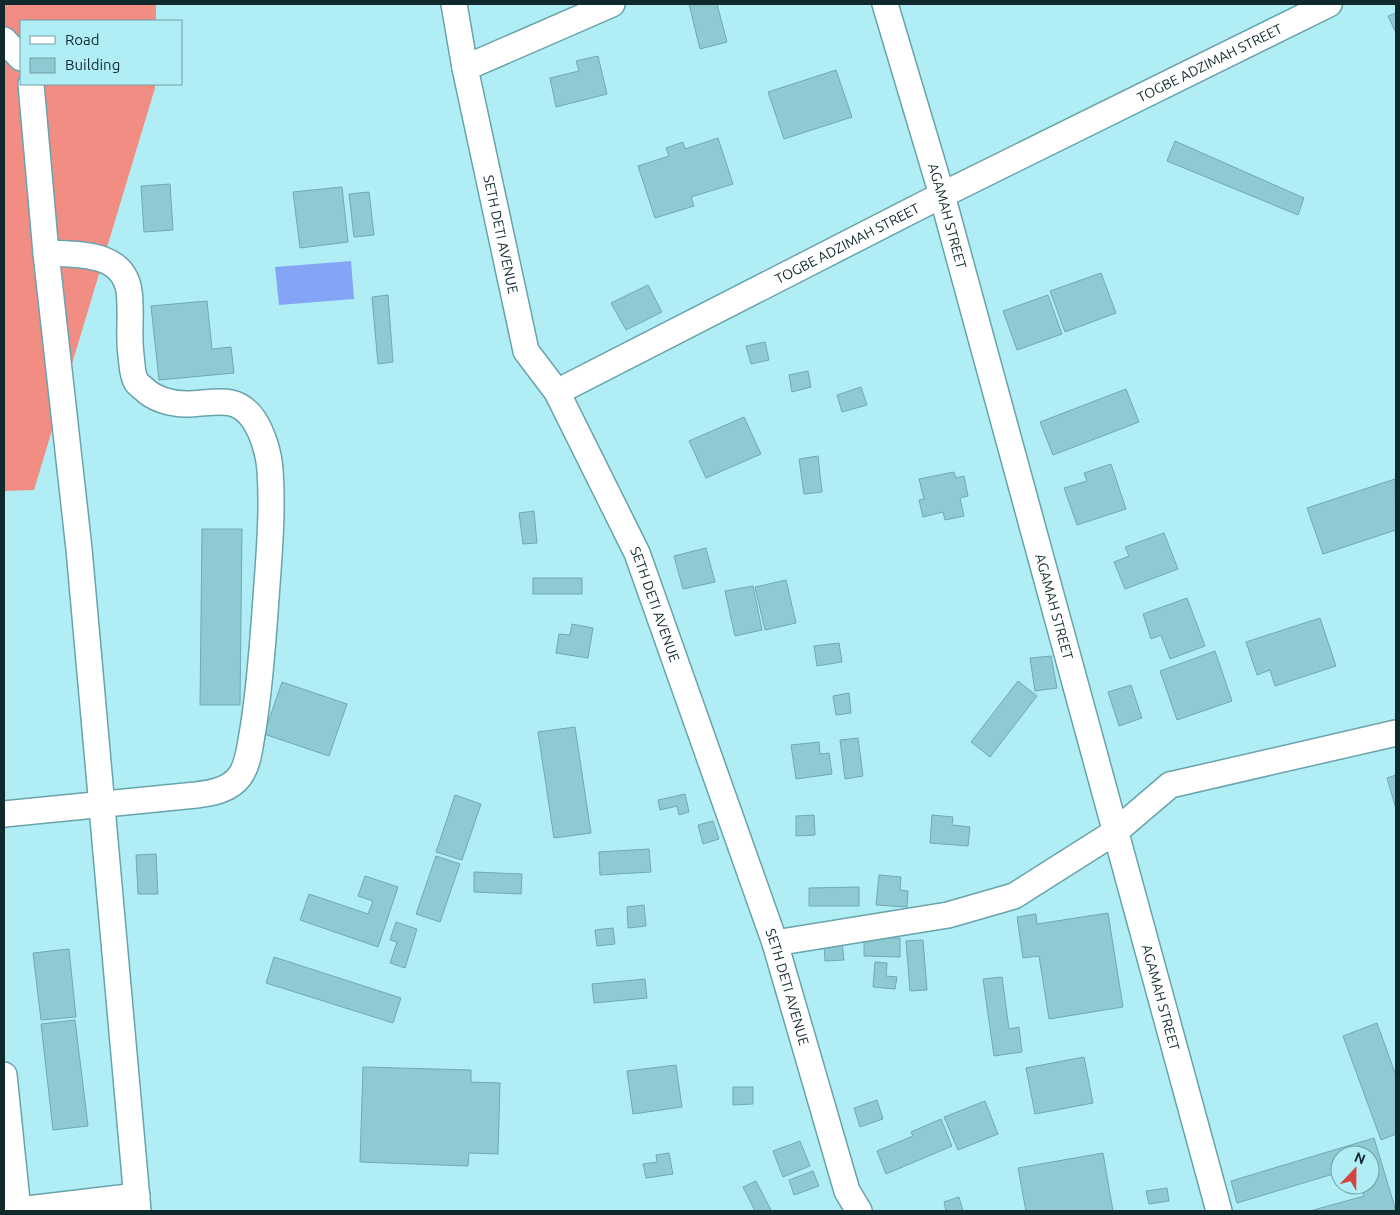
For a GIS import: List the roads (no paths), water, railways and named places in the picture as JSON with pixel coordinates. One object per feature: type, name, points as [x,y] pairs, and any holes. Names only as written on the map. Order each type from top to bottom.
[{"type":"street","name":"SETH DETI AVENUE","points":[[454,4],[465,68],[526,352],[556,392],[637,553],[775,943],[847,1191],[858,1211]]},
{"type":"street","points":[[465,68],[612,4]]},
{"type":"street","name":"AGAMAH STREET","points":[[885,4],[942,195],[1219,1211]]},
{"type":"street","name":"TOGBE ADZIMAH STREET","points":[[556,392],[942,195],[1328,4]]},
{"type":"street","points":[[4,40],[20,57]]},
{"type":"street","points":[[11,1211],[138,1204],[78,539],[46,253],[31,85]]},
{"type":"street","points":[[4,814],[214,792],[227,787],[240,776],[249,752],[260,683],[271,536],[270,468],[262,433],[253,418],[237,404],[219,401],[185,404],[165,401],[150,395],[136,381],[130,346],[129,290],[122,271],[108,260],[86,256],[46,253]]},
{"type":"street","points":[[775,943],[948,915],[1014,896],[1116,832],[1170,785],[1396,733]]},
{"type":"street","points":[[4,1075],[18,1211]]},
{"type":"water","points":[[351,261],[354,299],[279,305],[275,267]]}]
